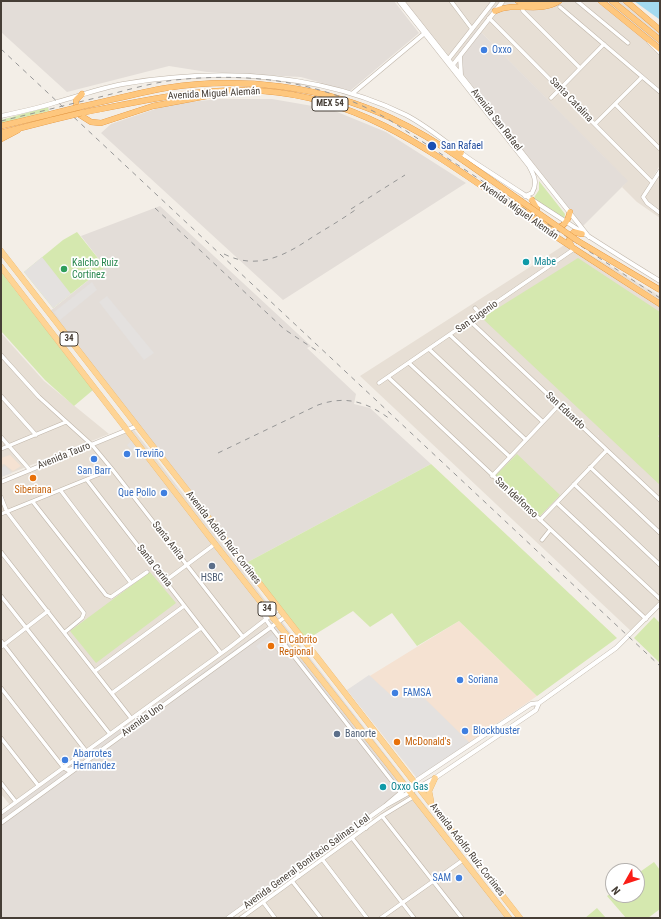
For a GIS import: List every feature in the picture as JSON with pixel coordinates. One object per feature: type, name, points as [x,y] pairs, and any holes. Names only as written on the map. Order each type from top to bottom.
[{"type":"highway","points":[[518,1],[523,6],[531,8],[560,4]]},
{"type":"highway","points":[[495,11],[509,6],[523,6],[550,1]]},
{"type":"highway","points":[[601,1],[649,42],[660,49]]},
{"type":"highway","points":[[612,1],[660,40]]},
{"type":"highway","points":[[626,1],[660,30]]},
{"type":"highway","name":"Avenida Miguel Alemán","points":[[1,126],[79,107],[177,87],[236,83],[284,87],[327,96],[392,118],[437,143],[578,241],[660,290]]},
{"type":"highway","points":[[82,94],[76,100],[78,112],[87,120],[98,123],[153,106],[232,91]]},
{"type":"highway","name":"Avenida Miguel Alemán","points":[[1,133],[52,120],[167,96],[232,91],[262,91],[316,99],[377,121],[401,133],[475,180],[574,249],[660,304]]},
{"type":"highway","points":[[1,139],[20,128]]},
{"type":"highway","points":[[437,143],[461,153]]},
{"type":"highway","points":[[475,180],[554,228],[560,227],[566,223],[570,212]]},
{"type":"highway","points":[[530,214],[534,214],[537,210],[532,200]]},
{"type":"highway","points":[[574,249],[570,243],[570,236],[574,232],[582,234]]},
{"type":"main road","name":"Avenida Adolfo Ruíz Cortines","points":[[1,251],[520,918]]},
{"type":"main road","name":"Avenida Adolfo Ruíz Cortines","points":[[1,267],[215,544],[509,918]]},
{"type":"main road","points":[[272,628],[284,632]]},
{"type":"main road","points":[[382,767],[387,763]]},
{"type":"main road","points":[[431,803],[429,791],[435,778]]},
{"type":"street","name":"Avenida San Rafael","points":[[400,1],[440,50],[447,61]]},
{"type":"street","points":[[451,1],[472,29]]},
{"type":"street","points":[[447,61],[494,1]]},
{"type":"street","points":[[452,67],[503,1]]},
{"type":"street","points":[[577,1],[628,43]]},
{"type":"street","points":[[560,4],[660,92]]},
{"type":"street","points":[[523,6],[527,16],[580,68]]},
{"type":"street","points":[[527,16],[527,11],[531,8]]},
{"type":"street","name":"Santa Catalina","points":[[489,18],[561,88],[652,182]]},
{"type":"street","points":[[353,93],[425,32]]},
{"type":"street","name":"Avenida San Rafael","points":[[425,32],[534,174],[536,182],[534,189],[530,194],[525,196]]},
{"type":"street","points":[[649,42],[660,53]]},
{"type":"street","points":[[551,98],[604,44]]},
{"type":"street","points":[[440,50],[453,53]]},
{"type":"street","points":[[460,56],[462,77]]},
{"type":"street","name":"Avenida San Rafael","points":[[452,67],[462,77],[590,238]]},
{"type":"street","name":"Avenida Miguel Alemán","points":[[1,116],[122,84],[166,78],[256,75],[308,82],[353,93],[394,109],[426,126],[461,153],[582,234],[660,281]]},
{"type":"street","points":[[595,124],[642,77]]},
{"type":"street","points":[[615,104],[660,149]]},
{"type":"street","points":[[660,171],[644,195],[645,201],[660,213]]},
{"type":"street","points":[[656,177],[660,180]]},
{"type":"street","name":"San Eugenio","points":[[379,383],[471,322],[574,249]]},
{"type":"street","points":[[475,308],[481,315]]},
{"type":"street","name":"San Eduardo","points":[[471,322],[660,500]]},
{"type":"street","points":[[450,335],[543,422]]},
{"type":"street","points":[[429,349],[526,440]]},
{"type":"street","name":"Santa Anita","points":[[1,355],[39,397],[92,445],[243,637]]},
{"type":"street","points":[[409,363],[510,457]]},
{"type":"street","name":"San Idelfonso","points":[[388,377],[646,619]]},
{"type":"street","points":[[1,396],[36,435]]},
{"type":"street","points":[[492,476],[559,405]]},
{"type":"street","points":[[1,449],[66,422]]},
{"type":"street","name":"Avenida Tauro","points":[[1,482],[137,426]]},
{"type":"street","points":[[1,437],[30,470]]},
{"type":"street","points":[[540,520],[606,450]]},
{"type":"street","points":[[590,467],[660,533]]},
{"type":"street","points":[[1,514],[34,502],[112,469]]},
{"type":"street","name":"Santa Carina","points":[[87,480],[221,653]]},
{"type":"street","points":[[574,484],[660,565]]},
{"type":"street","points":[[61,491],[131,583]]},
{"type":"street","points":[[1,497],[6,512],[84,613],[84,616],[65,632]]},
{"type":"street","points":[[34,502],[106,595],[111,597],[147,572]]},
{"type":"street","points":[[557,503],[660,599]]},
{"type":"street","points":[[542,540],[550,530]]},
{"type":"street","points":[[166,581],[215,544]]},
{"type":"street","points":[[1,552],[95,670],[131,718]]},
{"type":"street","points":[[1,596],[110,734]]},
{"type":"street","points":[[258,597],[266,620],[402,794]]},
{"type":"street","name":"Avenida General Bonifacio Salinas Leal","points":[[410,792],[414,782],[531,704],[539,703],[616,648],[660,604]]},
{"type":"street","points":[[95,670],[184,606]]},
{"type":"street","name":"Avenida Uno","points":[[1,813],[230,647],[279,609]]},
{"type":"street","points":[[3,646],[48,611]]},
{"type":"street","name":"Avenida Uno","points":[[1,823],[73,769],[272,628],[285,617]]},
{"type":"street","points":[[112,693],[201,628]]},
{"type":"street","points":[[1,641],[3,646],[86,751]]},
{"type":"street","points":[[230,647],[235,653]]},
{"type":"street","points":[[1,688],[63,767],[68,770],[73,769]]},
{"type":"street","name":"Avenida General Bonifacio Salinas Leal","points":[[228,918],[402,794],[419,788],[435,778],[536,710],[539,703]]},
{"type":"street","points":[[148,706],[153,712]]},
{"type":"street","points":[[1,738],[38,785]]},
{"type":"street","points":[[63,767],[64,776]]},
{"type":"street","points":[[1,783],[16,802]]},
{"type":"street","points":[[241,918],[366,828],[410,792]]},
{"type":"street","points":[[382,816],[462,918]]},
{"type":"street","points":[[353,829],[366,828]]},
{"type":"street","points":[[352,838],[414,918]]},
{"type":"street","points":[[322,859],[367,918]]},
{"type":"street","points":[[381,918],[432,880],[463,860]]},
{"type":"street","points":[[294,870],[299,876]]},
{"type":"street","points":[[292,881],[321,918]]},
{"type":"street","points":[[263,902],[275,918]]},
{"type":"shaded area","points":[[1,1],[394,1],[419,33],[350,91],[301,77],[207,72],[169,66],[67,92],[1,32]]},
{"type":"shaded area","points":[[405,1],[623,1],[660,34],[660,165],[644,192],[660,169],[660,218],[637,202],[622,187],[627,181],[478,29],[453,61]]},
{"type":"shaded area","points":[[477,28],[628,181],[583,226],[453,61]]},
{"type":"shaded area","points":[[219,99],[272,99],[330,109],[386,132],[466,183],[283,300],[101,133],[111,124],[170,104]]},
{"type":"shaded area","points":[[160,206],[311,346],[307,348],[356,394],[354,404],[370,408],[431,464],[246,563],[50,311],[105,267],[81,236]]},
{"type":"shaded area","points":[[569,242],[660,296],[660,603],[632,632],[360,376]]},
{"type":"shaded area","points":[[42,257],[71,294],[53,308],[24,272]]},
{"type":"shaded area","points":[[92,282],[97,290],[60,320],[54,312]]},
{"type":"shaded area","points":[[107,296],[154,353],[144,360],[99,302]]},
{"type":"shaded area","points":[[1,333],[44,381],[109,434],[1,477]]},
{"type":"shaded area","points":[[134,430],[279,618],[10,805],[1,794],[1,483]]},
{"type":"shaded area","points":[[132,440],[142,452],[136,456],[127,445]]},
{"type":"shaded area","points":[[10,455],[21,466],[13,471],[4,464],[1,465],[1,458]]},
{"type":"shaded area","points":[[5,466],[12,473],[1,477],[1,468]]},
{"type":"shaded area","points":[[279,618],[413,790],[228,918],[1,918],[1,814],[10,805]]},
{"type":"shaded area","points":[[459,621],[537,696],[417,778],[347,690]]},
{"type":"shaded area","points":[[273,634],[282,646],[277,650],[273,644],[269,643],[260,651],[256,646]]},
{"type":"shaded area","points":[[369,675],[394,698],[420,694],[470,743],[417,778],[347,690]]},
{"type":"shaded area","points":[[413,790],[513,918],[236,918]]},
{"type":"green space","points":[[48,107],[49,111],[1,123],[1,120]]},
{"type":"green space","points":[[539,181],[565,214],[564,220],[533,199],[539,190]]},
{"type":"green space","name":"Kalcho Ruiz Cortinez","points":[[77,232],[105,267],[53,308],[24,272],[63,240]]},
{"type":"green space","points":[[578,258],[660,312],[660,434],[658,436],[660,439],[660,485],[482,318]]},
{"type":"green space","points":[[1,272],[93,390],[74,406],[45,380],[1,331]]},
{"type":"green space","points":[[517,454],[560,495],[540,516],[538,516],[496,478],[496,475]]},
{"type":"green space","points":[[431,464],[617,638],[537,696],[459,621],[417,646],[392,613],[370,627],[353,611],[306,640],[246,563]]},
{"type":"green space","points":[[150,572],[176,603],[96,663],[70,631]]},
{"type":"green space","points":[[654,617],[660,623],[660,663],[634,638]]},
{"type":"green space","points":[[654,862],[660,870],[660,909],[648,918],[626,918],[613,903],[645,903],[645,868]]},
{"type":"green space","points":[[597,908],[606,918],[585,918]]},
{"type":"water","points":[[634,1],[660,1],[660,20],[659,19]]},
{"type":"railway","points":[[1,49],[660,666]]},
{"type":"railway","points":[[1,121],[139,87],[175,80],[232,77],[287,82],[314,88],[366,107],[391,121],[660,298]]},
{"type":"railway","points":[[351,209],[405,175]]},
{"type":"railway","points":[[155,208],[284,329],[320,353]]},
{"type":"railway","points":[[224,254],[236,259],[248,261],[260,261],[282,255],[358,208]]},
{"type":"railway","points":[[218,453],[318,405],[328,402],[347,401],[364,404],[390,419]]},
{"type":"place","name":"Oxxo","points":[[484,50]]},
{"type":"place","name":"San Rafael","points":[[432,146]]},
{"type":"place","name":"Mabe","points":[[526,262]]},
{"type":"place","name":"Kalcho Ruiz Cortinez","points":[[64,269]]},
{"type":"place","name":"Treviño","points":[[127,454]]},
{"type":"place","name":"San Barr","points":[[94,459]]},
{"type":"place","name":"Siberiana","points":[[33,478]]},
{"type":"place","name":"Que Pollo","points":[[164,493]]},
{"type":"place","name":"HSBC","points":[[212,566]]},
{"type":"place","name":"El Cabrito Regional","points":[[271,646]]},
{"type":"place","name":"Soriana","points":[[460,680]]},
{"type":"place","name":"FAMSA","points":[[395,693]]},
{"type":"place","name":"Blockbuster","points":[[465,731]]},
{"type":"place","name":"Banorte","points":[[337,734]]},
{"type":"place","name":"McDonald's","points":[[397,742]]},
{"type":"place","name":"Abarrotes Hernandez","points":[[65,760]]},
{"type":"place","name":"Oxxo Gas","points":[[383,787]]},
{"type":"place","name":"SAM","points":[[459,878]]}]
